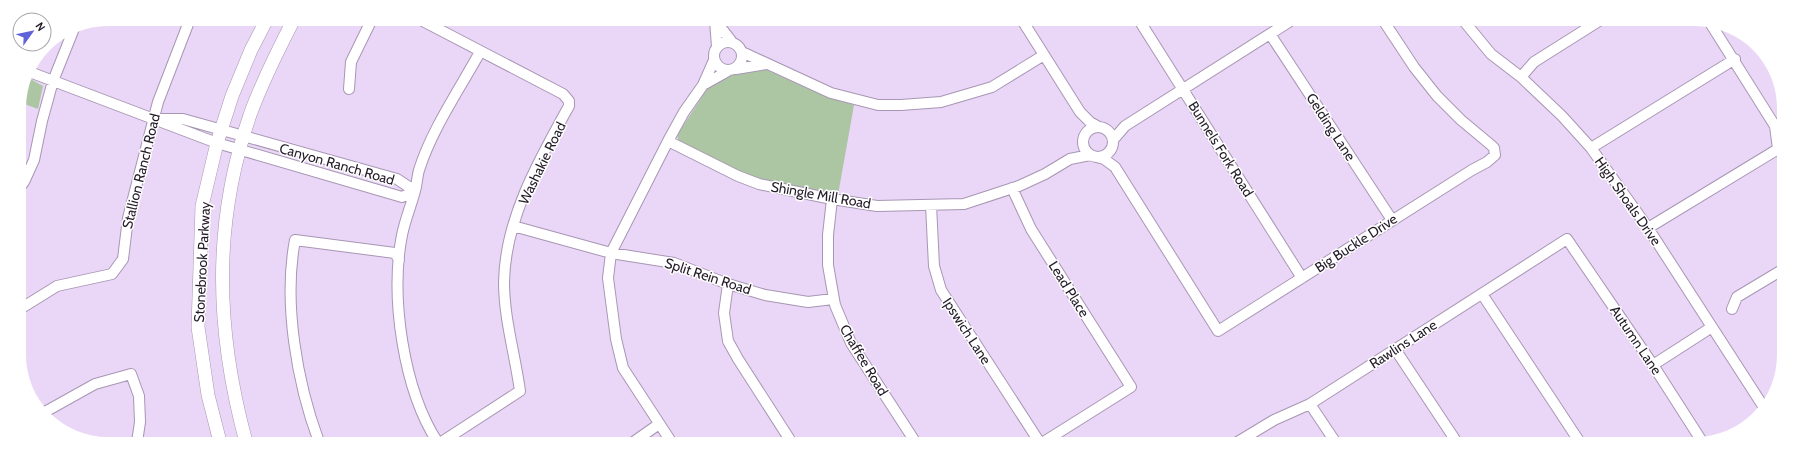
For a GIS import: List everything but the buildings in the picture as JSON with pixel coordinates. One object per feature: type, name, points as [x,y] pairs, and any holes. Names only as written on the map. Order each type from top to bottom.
[{"type":"main road","name":"Stonebrook Parkway","points":[[219,437],[208,395],[198,326],[202,206],[217,143],[237,83],[265,26]]},
{"type":"main road","name":"Stonebrook Parkway","points":[[245,437],[234,401],[228,367],[222,294],[223,249],[228,209],[242,143],[262,85],[291,26]]},
{"type":"street","name":"Stallion Ranch Road","points":[[26,305],[57,286],[112,274],[123,259],[128,218],[153,119],[187,26]]},
{"type":"street","points":[[349,89],[351,62],[369,26]]},
{"type":"street","points":[[432,26],[480,52],[431,143],[419,171],[402,235],[399,309],[405,357],[418,404],[427,426],[435,437]]},
{"type":"street","points":[[715,26],[717,46],[713,55],[717,66],[722,70],[732,70],[766,64]]},
{"type":"street","points":[[720,26],[742,52],[766,64],[785,70],[831,93],[878,105],[941,102],[992,87],[1044,55]]},
{"type":"street","points":[[1026,26],[1080,112],[1090,122],[1103,128],[1112,144],[1115,167]]},
{"type":"street","name":"Bunnels Fork Road","points":[[1143,26],[1302,278]]},
{"type":"street","points":[[1093,156],[1105,155],[1125,126],[1283,26]]},
{"type":"street","name":"Big Buckle Drive","points":[[1115,167],[1218,331],[1392,220],[1472,170],[1488,162],[1495,155],[1494,148],[1456,114],[1430,87],[1387,26]]},
{"type":"street","name":"High Shoals Drive","points":[[1468,26],[1491,54],[1521,78],[1562,116],[1591,148],[1648,228],[1761,403]]},
{"type":"street","points":[[1521,78],[1534,62],[1591,26]]},
{"type":"street","points":[[1714,29],[1735,59],[1775,126],[1777,135]]},
{"type":"street","name":"Gelding Lane","points":[[1270,34],[1392,220]]},
{"type":"street","points":[[26,178],[34,160],[42,121],[53,81],[72,35]]},
{"type":"street","points":[[717,46],[724,42],[732,42]]},
{"type":"street","name":"Washakie Road","points":[[448,437],[520,390],[507,321],[504,282],[509,242],[528,183],[569,106],[569,101],[563,94],[480,52]]},
{"type":"street","points":[[703,85],[732,70],[742,61],[742,52]]},
{"type":"street","points":[[1591,148],[1735,59]]},
{"type":"street","points":[[668,437],[623,368],[616,339],[608,278],[611,253],[668,141],[684,112],[703,85],[714,60]]},
{"type":"street","name":"Canyon Ranch Road","points":[[33,74],[217,143],[242,143],[397,179],[415,190]]},
{"type":"street","points":[[1080,112],[1084,126],[1086,151],[1093,156],[1104,159],[1115,167]]},
{"type":"street","name":"Canyon Ranch Road","points":[[153,119],[183,119],[221,130],[242,143],[402,197],[415,190]]},
{"type":"street","points":[[1084,139],[1090,129],[1125,126]]},
{"type":"street","name":"Shingle Mill Road","points":[[1070,159],[1084,139]]},
{"type":"street","name":"Shingle Mill Road","points":[[668,141],[738,176],[759,184],[832,200],[877,206],[964,204],[1012,188],[1045,174],[1070,159],[1093,156]]},
{"type":"street","points":[[1648,228],[1777,151]]},
{"type":"street","name":"Lead Place","points":[[1012,188],[1029,227],[1131,387],[1051,437]]},
{"type":"street","name":"Chaffee Road","points":[[832,200],[828,252],[829,275],[833,299],[841,322],[851,343],[912,437]]},
{"type":"street","name":"Ipswich Lane","points":[[931,205],[934,266],[941,290],[1037,437]]},
{"type":"street","name":"Split Rein Road","points":[[513,226],[611,253],[674,263],[728,284],[765,295],[799,302],[816,302],[833,299]]},
{"type":"street","name":"Rawlins Lane","points":[[1246,437],[1274,420],[1310,404],[1567,239]]},
{"type":"street","name":"Autumn Lane","points":[[1567,239],[1653,365],[1699,437]]},
{"type":"street","points":[[317,437],[303,390],[295,343],[292,288],[295,240],[394,253],[400,260]]},
{"type":"street","points":[[1732,309],[1737,297],[1777,273]]},
{"type":"street","points":[[728,284],[724,305],[724,321],[730,346],[788,437]]},
{"type":"street","points":[[1482,294],[1576,437]]},
{"type":"street","points":[[1653,365],[1712,327]]},
{"type":"street","points":[[1395,349],[1453,437]]},
{"type":"street","points":[[48,410],[95,384],[130,374],[139,396],[140,422],[138,437]]},
{"type":"street","points":[[1310,404],[1331,437]]},
{"type":"street","points":[[641,437],[660,424]]},
{"type":"green space","points":[[765,69],[828,97],[854,105],[838,195],[777,184],[749,176],[679,142],[677,135],[709,86],[733,72]]},
{"type":"green space","points":[[31,79],[43,86],[38,109],[26,105]]}]
